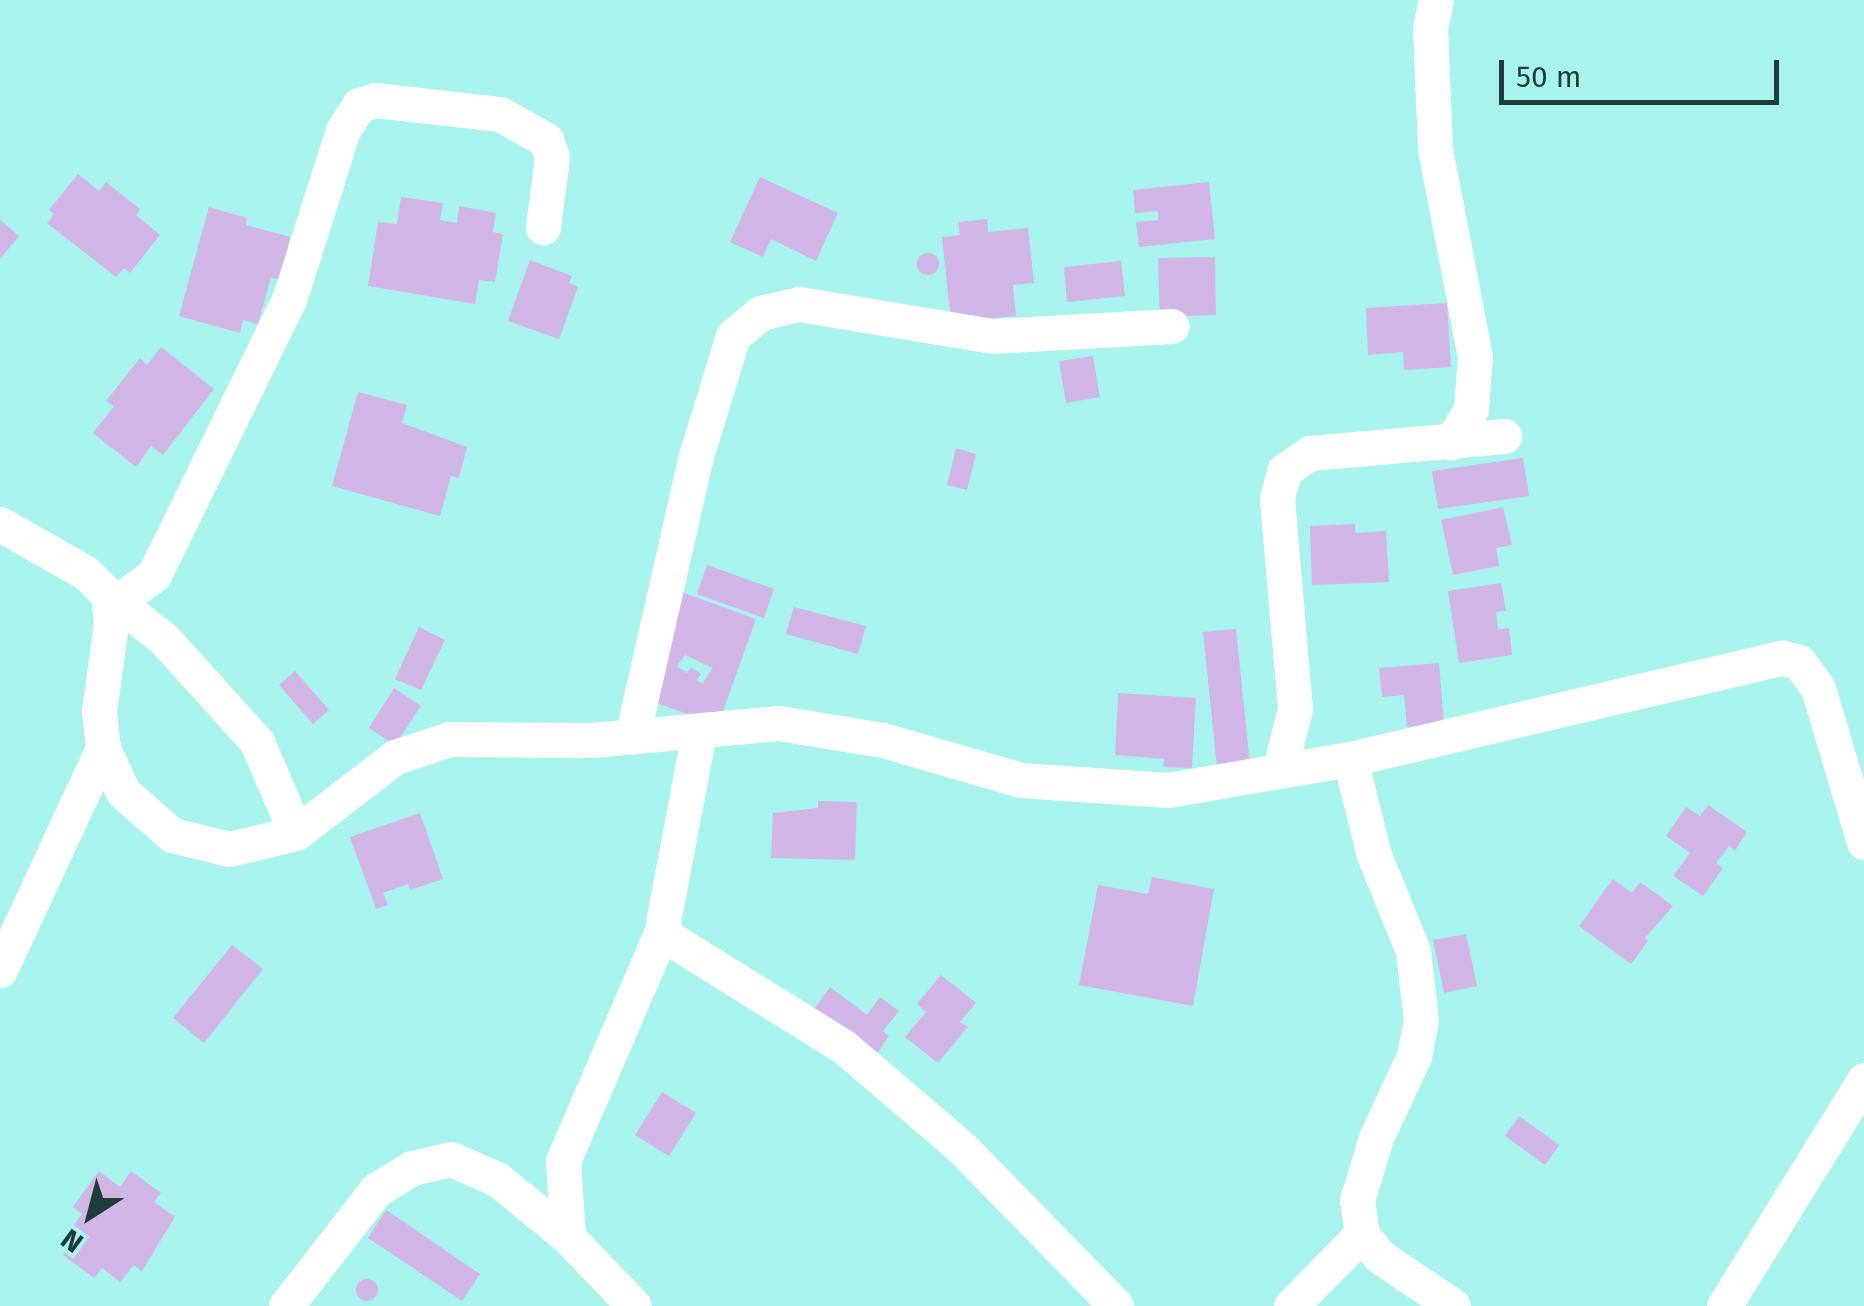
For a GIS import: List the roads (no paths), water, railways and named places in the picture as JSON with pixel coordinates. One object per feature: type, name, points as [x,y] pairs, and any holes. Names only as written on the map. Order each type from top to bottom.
[{"type":"street","points":[[1436,0],[1430,28],[1435,149],[1476,356],[1472,409],[1451,442]]},
{"type":"street","points":[[112,598],[154,576],[290,297],[343,130],[359,106],[375,100],[500,114],[546,140],[552,157],[543,227]]},
{"type":"street","points":[[632,737],[696,456],[734,336],[760,313],[799,304],[992,336],[1172,326]]},
{"type":"street","points":[[1280,768],[1296,709],[1277,498],[1284,472],[1310,453],[1504,436]]},
{"type":"street","points":[[0,524],[86,572],[112,598],[164,638],[256,742],[296,833]]},
{"type":"street","points":[[112,598],[99,710],[103,748],[123,792],[172,835],[229,850],[296,833],[394,757],[450,739],[632,737],[779,723],[884,740],[1021,780],[1168,790],[1350,759],[1782,658],[1798,662],[1818,688],[1864,842]]},
{"type":"street","points":[[568,1237],[562,1161],[661,933],[699,732]]},
{"type":"street","points":[[0,970],[103,748]]},
{"type":"street","points":[[1350,759],[1374,855],[1413,951],[1421,1020],[1414,1056],[1376,1138],[1357,1200],[1362,1234],[1379,1256],[1452,1306]]},
{"type":"street","points":[[661,933],[844,1048],[964,1150],[1116,1306]]},
{"type":"street","points":[[1724,1306],[1864,1080]]},
{"type":"street","points":[[286,1306],[376,1190],[412,1168],[452,1159],[497,1179],[568,1237],[634,1306]]},
{"type":"street","points":[[1292,1306],[1362,1234]]}]
